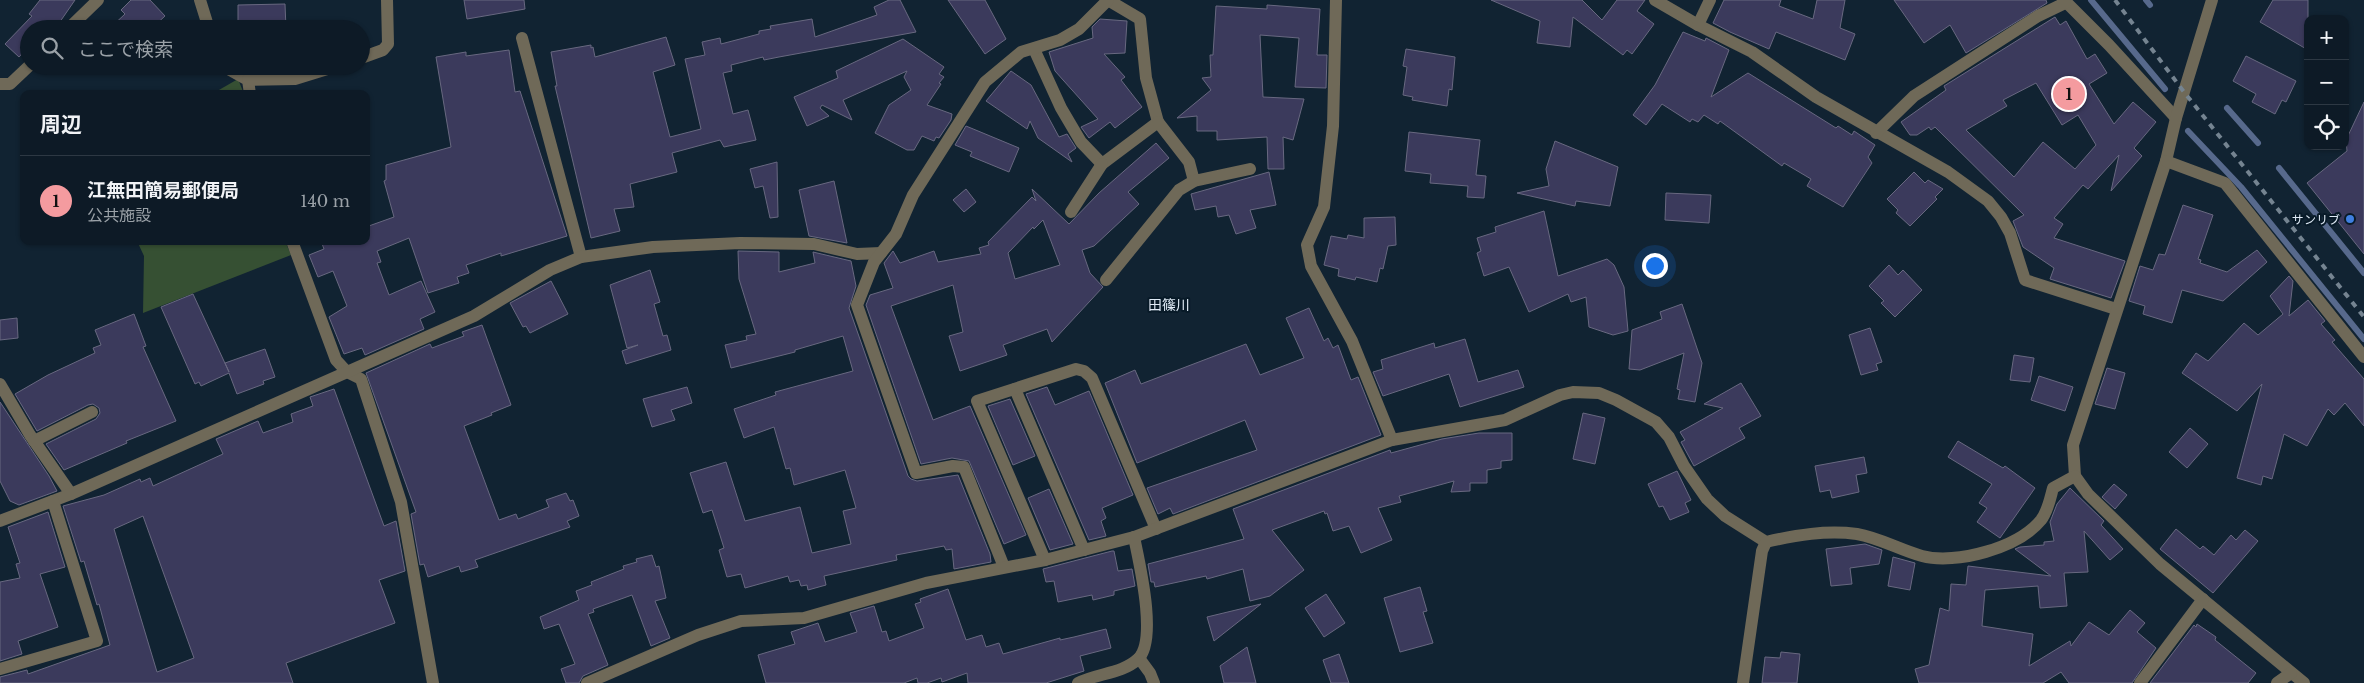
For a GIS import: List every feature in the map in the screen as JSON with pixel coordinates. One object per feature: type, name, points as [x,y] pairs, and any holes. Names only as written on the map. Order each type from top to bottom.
[{"type":"street","points":[[77,20],[98,0]]},
{"type":"street","points":[[200,0],[206,20]]},
{"type":"street","points":[[370,55],[384,50],[388,44],[387,0]]},
{"type":"street","points":[[1004,568],[964,467],[953,466],[916,473],[857,305],[874,262],[896,234],[913,196],[985,82],[1013,58],[1060,40],[1080,29],[1108,0],[1140,19],[1146,78],[1158,122],[1189,162],[1194,182]]},
{"type":"street","points":[[1336,0],[1333,126],[1324,207],[1307,246],[1311,266],[1352,341],[1392,440]]},
{"type":"street","points":[[1655,0],[1698,25],[1752,52],[1816,97],[1948,172],[1988,201],[2001,217],[2010,233],[2026,280],[2116,309]]},
{"type":"street","points":[[1698,25],[1710,0]]},
{"type":"street","points":[[2212,0],[2176,118],[2166,161],[2073,445],[2075,476],[2088,494],[2160,564],[2304,683]]},
{"type":"street","points":[[1876,132],[1914,96],[2038,16],[2064,2],[2109,45],[2176,118]]},
{"type":"street","points":[[522,38],[581,257]]},
{"type":"street","points":[[1034,49],[1061,108],[1081,142],[1102,164]]},
{"type":"street","points":[[0,84],[10,84],[20,75]]},
{"type":"street","points":[[239,75],[248,80],[296,79],[309,75]]},
{"type":"street","points":[[248,80],[249,90]]},
{"type":"street","points":[[1071,212],[1102,164],[1158,122]]},
{"type":"street","points":[[2166,161],[2225,183],[2364,357]]},
{"type":"street","points":[[1106,280],[1179,190],[1194,182],[1250,169]]},
{"type":"street","points":[[2,516],[71,494],[474,316],[550,270],[581,257],[653,246],[740,243],[814,244],[857,254],[881,253]]},
{"type":"street","points":[[293,245],[336,360],[347,372],[361,379],[401,502],[433,683]]},
{"type":"street","points":[[1045,560],[977,401],[1076,368],[1084,371],[1092,378],[1156,529]]},
{"type":"street","points":[[0,384],[34,440],[71,494]]},
{"type":"street","points":[[1015,389],[1084,550]]},
{"type":"street","points":[[587,683],[690,638],[741,621],[804,618],[926,583],[1045,560],[1134,537],[1392,440],[1505,420],[1560,395],[1586,391],[1599,393],[1616,400],[1656,422],[1669,437],[1684,466],[1707,499],[1726,516],[1766,542],[1798,535],[1838,532],[1870,537],[1921,556],[1942,559],[1958,558],[1997,548],[2030,531],[2042,518],[2053,488],[2075,476]]},
{"type":"street","points":[[34,440],[92,412]]},
{"type":"street","points":[[0,669],[97,641],[53,501]]},
{"type":"street","points":[[1078,683],[1112,673],[1139,658],[1145,648],[1146,627],[1143,578],[1134,537]]},
{"type":"street","points":[[1742,683],[1762,551],[1766,542]]},
{"type":"street","points":[[2140,683],[2203,599]]},
{"type":"street","points":[[1139,658],[1150,673],[1154,683]]},
{"type":"street","points":[[2277,683],[2291,673]]},
{"type":"green space","points":[[238,79],[242,90],[219,90]]},
{"type":"green space","points":[[139,245],[287,245],[291,255],[143,313],[144,256]]},
{"type":"building","points":[[40,0],[75,0],[61,20],[28,20],[32,16],[29,14]]},
{"type":"building","points":[[131,0],[150,0],[165,16],[161,20],[119,20],[125,14],[121,10]]},
{"type":"building","points":[[464,0],[524,0],[525,9],[467,19]]},
{"type":"building","points":[[889,0],[900,0],[916,32],[764,60],[763,57],[731,65],[732,71],[723,73],[733,114],[748,110],[756,140],[724,147],[720,140],[672,153],[677,172],[630,184],[634,207],[614,209],[620,231],[591,238],[555,86],[557,86],[551,52],[591,45],[595,57],[666,37],[675,65],[653,72],[670,137],[701,129],[685,59],[705,55],[702,42],[720,38],[721,44],[759,34],[759,31],[771,29],[770,26],[812,19],[815,37],[877,15],[874,7]]},
{"type":"building","points":[[948,0],[985,0],[1006,39],[985,54]]},
{"type":"building","points":[[1491,0],[1582,0],[1602,20],[1617,0],[1645,0],[1637,11],[1654,24],[1632,54],[1627,50],[1623,55],[1573,17],[1570,47],[1537,43],[1540,21]]},
{"type":"building","points":[[1724,0],[1781,0],[1779,6],[1813,19],[1817,0],[1845,0],[1840,28],[1855,34],[1845,60],[1776,32],[1769,49],[1713,23]]},
{"type":"building","points":[[1894,0],[2046,0],[2047,3],[1966,53],[1950,25],[1924,43]]},
{"type":"building","points":[[2273,0],[2308,0],[2308,15],[2304,15],[2304,48],[2260,22]]},
{"type":"building","points":[[285,4],[286,20],[238,20],[238,5]]},
{"type":"building","points":[[1267,5],[1320,9],[1317,55],[1327,55],[1326,88],[1295,87],[1299,38],[1260,35],[1263,97],[1304,99],[1293,140],[1283,137],[1284,169],[1268,169],[1267,137],[1217,140],[1217,131],[1197,131],[1197,116],[1177,118],[1211,90],[1202,78],[1211,77],[1210,55],[1213,55],[1216,6],[1267,9]]},
{"type":"building","points":[[2055,17],[2060,25],[2066,21],[2087,59],[2095,54],[2107,73],[2089,84],[2114,124],[2133,102],[2156,122],[2134,148],[2142,156],[2111,191],[2119,155],[2088,189],[2083,185],[2054,218],[2063,224],[2054,238],[2125,261],[2111,298],[2050,279],[2054,268],[2023,247],[2013,221],[2024,215],[1935,127],[1931,130],[1929,127],[1917,135],[1910,135],[1901,122],[1946,90],[1944,86]],"holes":[[[2036,83],[2062,125],[2078,115],[2096,145],[2075,169],[2043,142],[2014,177],[1966,130],[2007,106],[2003,100]]]},
{"type":"building","points":[[1100,19],[1127,21],[1125,53],[1104,54],[1125,77],[1121,80],[1142,107],[1115,128],[1110,122],[1089,138],[1081,127],[1098,119],[1055,71],[1049,52],[1093,38],[1092,27]]},
{"type":"building","points":[[20,28],[19,57],[5,44]]},
{"type":"building","points":[[1683,32],[1705,41],[1706,38],[1729,50],[1711,97],[1748,73],[1836,128],[1838,126],[1852,135],[1854,131],[1875,145],[1868,157],[1872,163],[1843,207],[1807,186],[1811,179],[1784,163],[1782,166],[1720,121],[1718,124],[1704,115],[1698,122],[1692,119],[1690,122],[1662,104],[1646,125],[1633,115],[1655,85]]},
{"type":"building","points":[[903,39],[944,67],[939,74],[944,77],[939,83],[941,84],[927,105],[952,114],[951,120],[939,138],[936,137],[934,141],[922,136],[914,150],[907,150],[875,133],[889,105],[911,90],[904,77],[907,71],[843,100],[852,120],[822,105],[820,108],[829,116],[807,126],[794,97],[838,78],[836,71]]},
{"type":"building","points":[[1406,49],[1455,57],[1452,90],[1449,89],[1447,106],[1412,100],[1413,97],[1403,95],[1407,67],[1403,66]]},
{"type":"building","points":[[509,50],[515,92],[520,91],[567,236],[501,256],[501,253],[466,265],[469,273],[457,277],[459,283],[428,293],[409,238],[377,251],[381,262],[377,263],[389,295],[421,281],[435,312],[420,319],[424,329],[365,355],[362,348],[344,354],[329,317],[347,306],[333,271],[318,277],[309,255],[324,249],[322,245],[370,245],[370,226],[394,217],[384,181],[386,180],[386,165],[451,147],[436,57],[466,52],[466,56]]},
{"type":"building","points":[[2246,56],[2296,81],[2286,102],[2282,100],[2275,114],[2252,102],[2256,94],[2233,81]]},
{"type":"building","points":[[1011,71],[1031,85],[1059,137],[1067,134],[1076,148],[1068,154],[1072,162],[1038,138],[1030,121],[1027,129],[986,101]]},
{"type":"building","name":"サンリブ","points":[[2364,102],[2364,254],[2307,183],[2349,150],[2349,134]]},
{"type":"building","points":[[966,126],[1019,148],[1009,172],[970,156],[972,152],[955,145]]},
{"type":"building","points":[[1409,132],[1480,140],[1476,175],[1486,176],[1484,198],[1467,197],[1468,186],[1430,183],[1431,174],[1405,171]]},
{"type":"building","points":[[1555,141],[1618,167],[1610,206],[1576,201],[1575,206],[1517,193],[1549,186],[1546,169]]},
{"type":"building","points":[[1156,143],[1169,158],[1128,192],[1139,204],[1094,246],[1082,250],[1090,273],[1103,287],[1052,342],[1047,329],[1003,345],[1007,355],[960,371],[949,336],[963,332],[953,285],[891,306],[933,420],[970,406],[1026,535],[1004,544],[969,461],[952,458],[921,464],[866,305],[870,295],[893,288],[884,263],[893,251],[900,263],[934,251],[938,262],[981,254],[979,248],[989,245],[988,242],[1032,197],[1036,201],[1032,189],[1069,224],[1099,193]],"holes":[[[1043,220],[1060,265],[1015,279],[1008,253],[1033,227],[1034,229]]]},
{"type":"building","points":[[777,162],[778,217],[770,218],[763,186],[755,188],[750,169]]},
{"type":"building","points":[[1269,172],[1276,205],[1250,210],[1256,228],[1236,234],[1229,215],[1218,217],[1216,206],[1195,210],[1191,194]]},
{"type":"building","points":[[1914,172],[1925,183],[1928,180],[1943,189],[1935,197],[1937,199],[1910,226],[1896,213],[1898,210],[1887,199]]},
{"type":"building","points":[[834,181],[847,243],[809,236],[799,190]]},
{"type":"building","points":[[966,189],[976,202],[964,212],[953,200]]},
{"type":"building","points":[[1666,193],[1711,195],[1709,223],[1665,220]]},
{"type":"building","points":[[2183,205],[2213,215],[2198,259],[2201,260],[2200,263],[2227,272],[2257,250],[2267,262],[2223,301],[2182,290],[2172,323],[2143,314],[2145,306],[2129,301],[2140,266],[2153,270],[2159,254],[2165,255]]},
{"type":"building","points":[[1544,211],[1558,276],[1607,259],[1614,265],[1624,287],[1628,331],[1613,335],[1589,327],[1586,297],[1571,302],[1568,294],[1529,312],[1509,267],[1484,276],[1477,253],[1481,251],[1477,238],[1496,232],[1495,227]]},
{"type":"building","points":[[1395,217],[1396,245],[1388,246],[1383,269],[1380,268],[1377,282],[1356,277],[1355,280],[1338,276],[1339,269],[1324,265],[1331,236],[1347,239],[1348,235],[1364,238],[1364,218]]},
{"type":"building","points":[[738,251],[779,252],[779,272],[815,263],[813,252],[851,261],[856,286],[849,308],[908,476],[917,481],[958,475],[990,554],[991,562],[954,569],[952,549],[946,550],[944,546],[896,555],[897,560],[824,576],[826,585],[808,590],[807,585],[801,586],[799,580],[790,582],[788,576],[745,588],[741,574],[727,577],[719,550],[724,548],[712,510],[703,513],[690,473],[726,462],[745,521],[800,507],[812,553],[851,544],[843,511],[856,508],[845,470],[794,485],[790,468],[786,469],[774,427],[744,438],[734,409],[776,395],[775,392],[853,371],[843,336],[795,350],[795,352],[731,368],[725,345],[747,340],[746,336],[756,334],[739,279]]},
{"type":"building","points":[[1889,265],[1898,275],[1903,270],[1922,290],[1895,317],[1881,303],[1884,301],[1869,286]]},
{"type":"building","points":[[650,270],[660,302],[654,304],[663,336],[667,335],[671,350],[626,364],[622,351],[638,345],[627,348],[610,285]]},
{"type":"building","points":[[2289,276],[2293,281],[2289,316],[2308,300],[2325,321],[2321,324],[2335,340],[2332,342],[2364,379],[2364,426],[2345,403],[2334,415],[2328,409],[2307,446],[2284,434],[2272,479],[2263,476],[2261,485],[2237,478],[2262,384],[2237,411],[2182,373],[2196,353],[2208,361],[2244,323],[2258,335],[2283,314],[2270,296]]},
{"type":"building","points":[[551,281],[568,314],[530,333],[526,326],[523,327],[510,303]]},
{"type":"building","points":[[193,294],[229,372],[225,363],[265,349],[275,377],[263,381],[264,384],[237,394],[229,373],[201,386],[199,382],[195,384],[161,307]]},
{"type":"building","points":[[1682,304],[1702,363],[1695,402],[1678,399],[1680,390],[1677,389],[1684,353],[1640,370],[1629,369],[1632,330],[1662,319],[1660,312]]},
{"type":"building","points":[[1309,308],[1324,341],[1328,338],[1333,348],[1338,345],[1351,380],[1358,377],[1381,435],[1173,514],[1170,508],[1158,514],[1147,488],[1257,450],[1245,420],[1137,463],[1105,383],[1135,370],[1141,384],[1246,344],[1260,375],[1304,358],[1286,318]]},
{"type":"building","points":[[134,314],[146,346],[143,347],[176,421],[126,441],[127,443],[64,470],[46,444],[96,419],[100,413],[99,408],[93,404],[88,405],[37,431],[15,394],[48,375],[95,353],[93,348],[101,345],[95,330]]},
{"type":"building","points":[[17,318],[18,338],[0,340],[0,320]]},
{"type":"building","points":[[482,325],[511,405],[464,426],[499,520],[516,514],[518,519],[549,507],[546,500],[566,493],[570,501],[573,500],[579,516],[567,521],[570,527],[475,560],[478,567],[461,572],[459,566],[428,577],[424,564],[420,565],[411,514],[416,512],[366,373],[430,344],[432,348],[464,336],[462,332]]},
{"type":"building","points":[[1870,328],[1882,362],[1876,364],[1878,370],[1861,375],[1849,335]]},
{"type":"building","points":[[1465,339],[1478,382],[1518,370],[1524,387],[1460,407],[1449,374],[1383,396],[1373,372],[1383,369],[1381,360],[1434,343],[1435,348]]},
{"type":"building","points":[[2014,355],[2034,358],[2030,382],[2010,380]]},
{"type":"building","points":[[2107,368],[2125,373],[2115,409],[2095,404]]},
{"type":"building","points":[[2039,376],[2073,387],[2065,411],[2031,400]]},
{"type":"building","points":[[1741,383],[1761,416],[1739,428],[1745,438],[1694,466],[1681,442],[1685,440],[1680,432],[1723,408],[1704,404]]},
{"type":"building","points":[[687,387],[692,403],[671,410],[675,420],[652,427],[643,399]]},
{"type":"building","points":[[1047,387],[1055,405],[1089,391],[1133,495],[1102,508],[1106,518],[1101,521],[1106,536],[1089,540],[1026,394]]},
{"type":"building","points":[[334,389],[384,526],[396,521],[405,571],[379,580],[395,623],[286,663],[293,683],[0,683],[0,677],[27,670],[28,674],[110,645],[99,604],[97,605],[84,561],[81,562],[63,506],[104,495],[140,479],[141,482],[150,478],[153,486],[223,454],[216,439],[258,421],[263,433],[293,422],[291,414],[313,406],[310,397]],"holes":[[[143,516],[194,658],[157,672],[114,529]]]},
{"type":"building","points":[[1010,399],[1035,456],[1013,465],[988,406]]},
{"type":"building","points":[[0,402],[57,491],[19,505],[10,501],[0,481]]},
{"type":"building","points":[[1583,413],[1605,418],[1595,464],[1573,459]]},
{"type":"building","points":[[2190,428],[2208,444],[2187,468],[2169,452]]},
{"type":"building","points":[[1479,433],[1512,433],[1512,460],[1501,461],[1501,468],[1487,470],[1487,483],[1470,483],[1470,491],[1451,492],[1454,481],[1399,496],[1401,502],[1378,508],[1392,540],[1361,553],[1349,526],[1333,531],[1327,513],[1325,514],[1324,511],[1272,530],[1304,570],[1270,596],[1250,601],[1243,569],[1207,579],[1206,576],[1155,587],[1154,582],[1151,582],[1148,564],[1244,539],[1233,509],[1390,450],[1391,453],[1442,439]]},
{"type":"building","points":[[1958,441],[2003,468],[2005,466],[2035,488],[2000,538],[1977,522],[1987,508],[1979,503],[1992,484],[1948,457]]},
{"type":"building","points":[[1864,457],[1867,473],[1856,475],[1859,492],[1832,498],[1830,490],[1820,492],[1815,466]]},
{"type":"building","points":[[1677,471],[1691,500],[1685,503],[1689,512],[1670,520],[1663,506],[1659,507],[1648,484]]},
{"type":"building","points":[[2114,484],[2127,495],[2115,509],[2102,497]]},
{"type":"building","points":[[2070,488],[2104,521],[2101,525],[2123,549],[2110,560],[2084,531],[2088,572],[2064,573],[2067,606],[2040,608],[2038,586],[1985,590],[1982,626],[2033,634],[2029,666],[2070,641],[2071,646],[2089,622],[2109,635],[2130,610],[2145,623],[2137,632],[2156,648],[2132,683],[2069,683],[2061,672],[2043,683],[1919,683],[1915,669],[1929,665],[1940,608],[1949,611],[1951,584],[1966,585],[1968,566],[2051,576],[2015,549],[2044,545],[2044,542],[2054,541],[2050,522],[2057,504]]},
{"type":"building","points":[[1049,489],[1073,544],[1050,550],[1028,498]]},
{"type":"building","points":[[48,512],[65,567],[40,574],[58,627],[18,641],[22,654],[0,661],[0,582],[20,578],[16,564],[20,563],[8,527]]},
{"type":"building","points":[[2176,529],[2200,549],[2203,546],[2214,555],[2231,535],[2236,540],[2245,530],[2258,541],[2213,593],[2160,549]]},
{"type":"building","points":[[1865,544],[1882,550],[1879,564],[1850,568],[1852,584],[1831,586],[1826,549]]},
{"type":"building","points":[[1114,551],[1118,571],[1132,569],[1135,586],[1114,591],[1114,595],[1093,600],[1092,595],[1058,602],[1054,581],[1046,582],[1043,569]]},
{"type":"building","points":[[652,555],[656,567],[659,566],[666,598],[655,601],[670,638],[651,646],[632,595],[593,609],[594,612],[588,614],[608,665],[583,676],[579,683],[566,683],[561,669],[575,664],[559,624],[544,629],[540,617],[579,600],[576,591],[592,585],[591,582],[624,569],[623,566],[637,562],[636,559]]},
{"type":"building","points":[[1893,557],[1915,563],[1910,590],[1888,586]]},
{"type":"building","points":[[1420,587],[1427,611],[1423,612],[1433,643],[1400,652],[1384,598]]},
{"type":"building","points":[[948,589],[966,640],[982,635],[986,647],[999,643],[1003,654],[1060,638],[1060,640],[1106,629],[1111,648],[1080,656],[1084,671],[1046,683],[968,683],[967,673],[942,682],[941,678],[927,683],[918,683],[917,678],[904,683],[766,683],[758,655],[795,644],[791,632],[818,623],[825,642],[857,632],[850,613],[874,606],[882,632],[886,631],[889,641],[924,628],[915,604],[921,602],[920,599]]},
{"type":"building","points":[[1326,594],[1345,623],[1324,637],[1305,608]]},
{"type":"building","points":[[1261,604],[1214,641],[1207,617]]},
{"type":"building","points":[[2197,624],[2216,637],[2215,640],[2256,673],[2248,683],[2150,683],[2194,625],[2196,627]]},
{"type":"building","points":[[1247,647],[1256,683],[1224,683],[1220,666]]},
{"type":"building","points":[[1781,652],[1800,654],[1797,683],[1762,683],[1765,657],[1780,658]]},
{"type":"building","points":[[1339,654],[1349,683],[1331,683],[1323,660]]},
{"type":"waterway","points":[[2091,0],[2165,89]]},
{"type":"waterway","points":[[2146,0],[2150,5]]},
{"type":"waterway","points":[[2227,108],[2258,143]]},
{"type":"waterway","points":[[2188,131],[2241,187],[2364,339]]},
{"type":"waterway","points":[[2279,168],[2364,273]]},
{"type":"railway","points":[[2115,0],[2184,92],[2364,317]]},
{"type":"place","name":"江無田簡易郵便局","points":[[2069,94]]},
{"type":"place","name":"サンリブ","points":[[2350,219]]},
{"type":"district","name":"田篠川","points":[[1169,305]]}]
